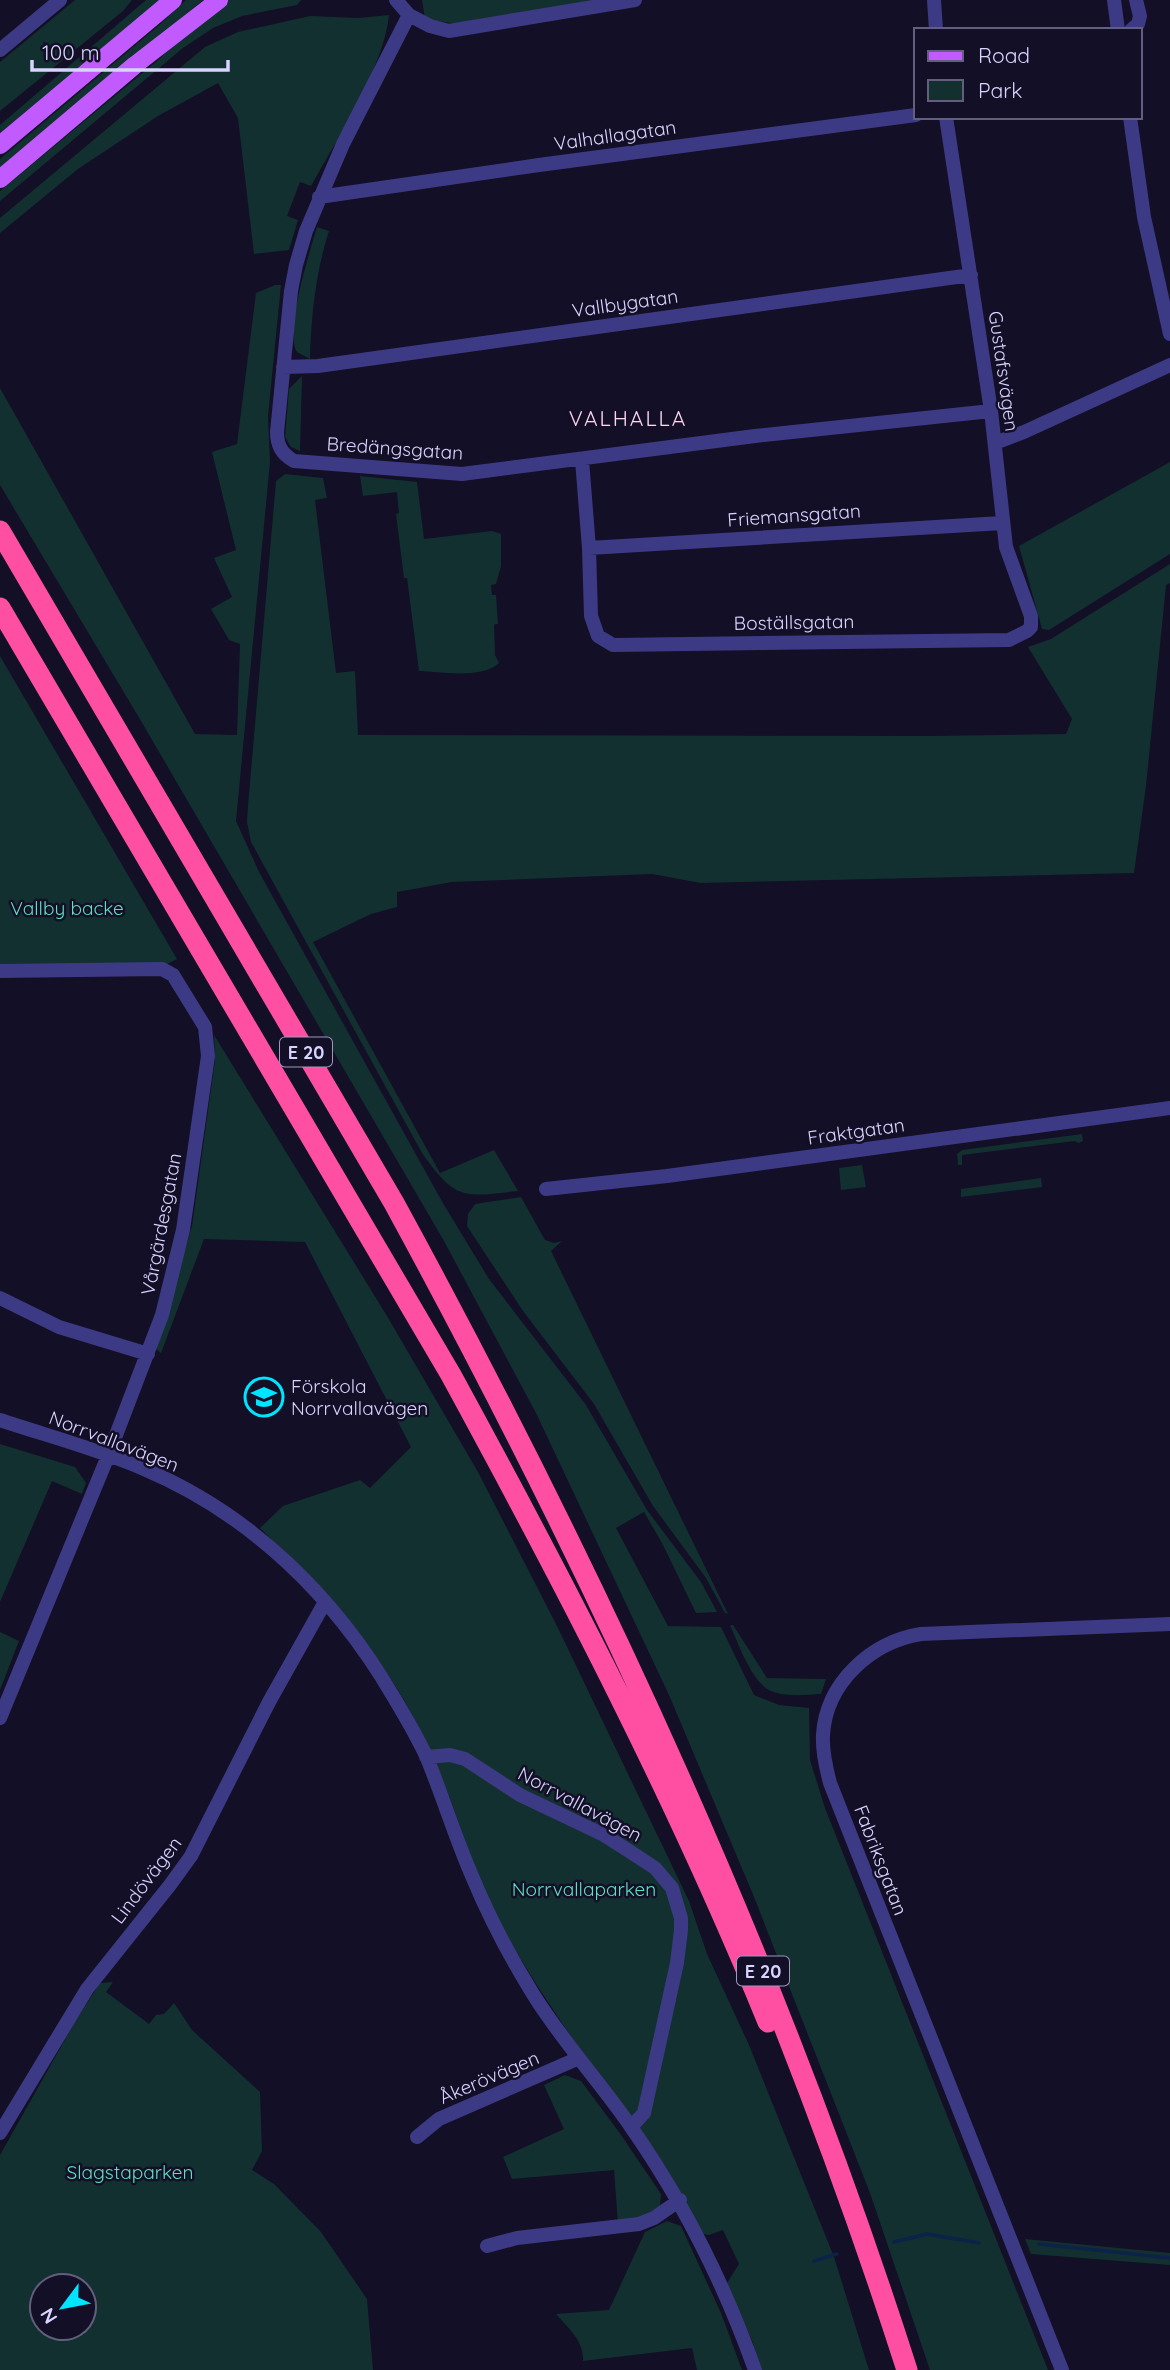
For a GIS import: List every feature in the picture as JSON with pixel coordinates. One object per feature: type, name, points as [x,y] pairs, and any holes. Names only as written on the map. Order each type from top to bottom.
[{"type":"highway","name":"E 20","points":[[0,531],[394,1203],[532,1465],[682,1780],[767,1980],[824,2129],[907,2370]]},
{"type":"highway","name":"E 20","points":[[0,608],[451,1375],[564,1585],[664,1785],[745,1966],[827,2176],[892,2370]]},
{"type":"main road","points":[[0,145],[173,0]]},
{"type":"main road","points":[[0,179],[135,65],[219,0]]},
{"type":"street","points":[[0,50],[60,0]]},
{"type":"street","points":[[396,0],[409,15],[430,26],[449,31],[635,0]]},
{"type":"street","points":[[934,0],[936,28]]},
{"type":"street","points":[[1114,0],[1118,28]]},
{"type":"street","points":[[1133,28],[1138,24],[1140,16],[1136,0]]},
{"type":"street","name":"Bredängsgatan","points":[[409,15],[343,144],[320,197],[296,265],[277,441],[283,454],[294,461],[462,474],[755,436],[991,411]]},
{"type":"street","name":"Valhallagatan","points":[[320,197],[914,115]]},
{"type":"street","name":"Gustafsvägen","points":[[946,119],[991,411],[1002,523],[1010,562],[1031,616],[1031,627]]},
{"type":"street","points":[[1130,119],[1144,217],[1170,334]]},
{"type":"street","name":"Vallbygatan","points":[[283,367],[318,366],[971,275]]},
{"type":"street","points":[[995,443],[1170,365]]},
{"type":"street","name":"Boställsgatan","points":[[582,460],[594,628],[604,641],[613,645],[1010,640],[1031,627]]},
{"type":"street","name":"Friemansgatan","points":[[589,548],[1002,523]]},
{"type":"street","name":"Vårgärdesgatan","points":[[0,971],[162,969],[173,975],[205,1027],[208,1056],[183,1230],[162,1315],[108,1456],[0,1718]]},
{"type":"street","name":"Fraktgatan","points":[[546,1189],[667,1176],[1170,1108]]},
{"type":"street","points":[[0,1298],[59,1327],[148,1354]]},
{"type":"street","name":"Norrvallavägen","points":[[0,1420],[144,1469],[233,1518],[296,1570],[345,1623],[373,1662],[426,1757],[492,1921],[534,1995],[631,2127],[680,2200],[712,2266],[755,2370]]},
{"type":"street","name":"Lindövägen","points":[[0,2133],[87,1989],[191,1856],[269,1702],[325,1602]]},
{"type":"street","name":"Fabriksgatan","points":[[1062,2370],[830,1783],[823,1754],[824,1723],[840,1684],[852,1671],[887,1643],[904,1637],[921,1634],[1170,1623]]},
{"type":"street","name":"Norrvallavägen","points":[[426,1757],[450,1755],[465,1759],[520,1795],[594,1830],[626,1849],[654,1868],[672,1888],[681,1918],[677,1963],[644,2113],[631,2127]]},
{"type":"street","name":"Åkerövägen","points":[[418,2137],[439,2119],[579,2058]]},
{"type":"street","points":[[487,2246],[517,2238],[639,2224],[654,2218],[680,2200]]},
{"type":"green space","points":[[75,0],[132,0],[123,11],[0,111],[0,62]]},
{"type":"green space","points":[[146,0],[160,0],[0,133],[0,125]]},
{"type":"green space","points":[[186,0],[203,0],[0,168],[0,159]]},
{"type":"green space","points":[[221,0],[301,0],[297,5],[242,16],[213,28],[183,48],[0,201],[0,191],[157,61]]},
{"type":"green space","points":[[422,0],[602,0],[457,24],[425,19]]},
{"type":"green space","points":[[389,15],[378,57],[358,102],[311,186],[300,182],[287,216],[298,220],[289,250],[254,254],[238,118],[218,83],[158,116],[78,169],[0,233],[0,218],[205,47],[238,32],[310,16],[359,18]]},
{"type":"green space","points":[[317,227],[329,231],[315,294],[310,359],[297,352],[294,327],[304,272]]},
{"type":"green space","points":[[281,285],[268,416],[270,462],[236,821],[259,872],[444,1205],[489,1279],[586,1405],[647,1510],[701,1582],[717,1612],[696,1613],[644,1512],[616,1528],[668,1626],[721,1627],[754,1695],[779,1705],[809,1708],[810,1760],[825,1808],[1048,2370],[930,2370],[870,2193],[754,1897],[669,1695],[536,1413],[444,1241],[0,485],[0,388],[195,734],[237,735],[240,644],[229,640],[211,609],[232,597],[214,558],[236,550],[212,452],[237,444],[256,293]]},
{"type":"green space","points":[[302,376],[300,451],[291,447],[285,437],[289,389]]},
{"type":"green space","points":[[1170,462],[1170,554],[1049,630],[1042,629],[1019,546]]},
{"type":"green space","points":[[285,474],[323,478],[327,498],[315,500],[336,673],[355,671],[358,735],[1066,734],[1072,719],[1028,647],[1051,639],[1170,564],[1170,583],[1166,585],[1146,786],[1134,873],[701,883],[652,874],[452,882],[397,892],[397,907],[371,914],[313,942],[440,1173],[494,1150],[518,1191],[472,1194],[453,1188],[422,1153],[251,842],[247,822],[248,806],[276,481]]},
{"type":"green space","points":[[360,476],[417,482],[424,539],[492,531],[501,534],[501,566],[496,584],[491,585],[492,595],[496,595],[498,624],[494,626],[495,655],[499,663],[492,668],[472,673],[419,671],[396,514],[399,513],[397,492],[363,496]]},
{"type":"green space","name":"Vallby backe","points":[[0,656],[177,959],[167,964],[0,965]]},
{"type":"green space","name":"Norrvallaparken","points":[[214,1035],[387,1316],[478,1472],[557,1626],[689,1901],[707,1954],[749,2045],[834,2257],[869,2370],[761,2370],[753,2343],[727,2283],[739,2264],[723,2230],[709,2235],[703,2234],[521,1960],[483,1888],[448,1792],[423,1736],[385,1670],[340,1612],[260,1528],[283,1506],[360,1480],[370,1488],[411,1447],[305,1242],[204,1239],[161,1353],[156,1349],[192,1226],[215,1060]]},
{"type":"green space","points":[[1082,1134],[1083,1141],[1078,1143],[1075,1141],[962,1155],[962,1165],[958,1165],[957,1154],[962,1150]]},
{"type":"green space","points":[[862,1165],[866,1187],[841,1190],[839,1168]]},
{"type":"green space","points":[[1041,1178],[1042,1187],[961,1197],[961,1189]]},
{"type":"green space","points":[[521,1197],[545,1240],[554,1243],[562,1241],[551,1251],[728,1614],[706,1578],[653,1506],[594,1404],[523,1311],[467,1226],[468,1214],[475,1204]]},
{"type":"green space","points":[[0,1444],[75,1467],[86,1483],[82,1494],[52,1481],[0,1602]]},
{"type":"green space","points":[[730,1625],[733,1625],[767,1678],[826,1679],[821,1694],[782,1694],[764,1687],[746,1662]]},
{"type":"green space","points":[[0,1632],[19,1641],[0,1690]]},
{"type":"green space","name":"Slagstaparken","points":[[113,1982],[106,1992],[149,2024],[156,2015],[164,2014],[174,2003],[192,2030],[260,2092],[262,2151],[252,2170],[274,2184],[321,2232],[367,2299],[373,2370],[0,2370],[0,2155],[76,2020],[100,1983]]},
{"type":"green space","points":[[565,2075],[581,2081],[661,2194],[660,2206],[637,2221],[618,2224],[614,2170],[512,2179],[503,2157],[564,2129],[544,2085]]},
{"type":"green space","points":[[667,2221],[681,2226],[721,2313],[742,2370],[697,2370],[692,2348],[583,2361],[578,2341],[556,2314],[609,2310],[645,2232]]},
{"type":"green space","points":[[1025,2239],[1170,2253],[1170,2265],[1031,2254]]},
{"type":"waterway","points":[[894,2242],[927,2234],[979,2243]]},
{"type":"waterway","points":[[1039,2244],[1170,2258]]},
{"type":"waterway","points":[[814,2261],[837,2254]]},
{"type":"place","name":"Förskola Norrvallavägen","points":[[264,1397]]},
{"type":"district","name":"VALHALLA","points":[[628,418]]}]
